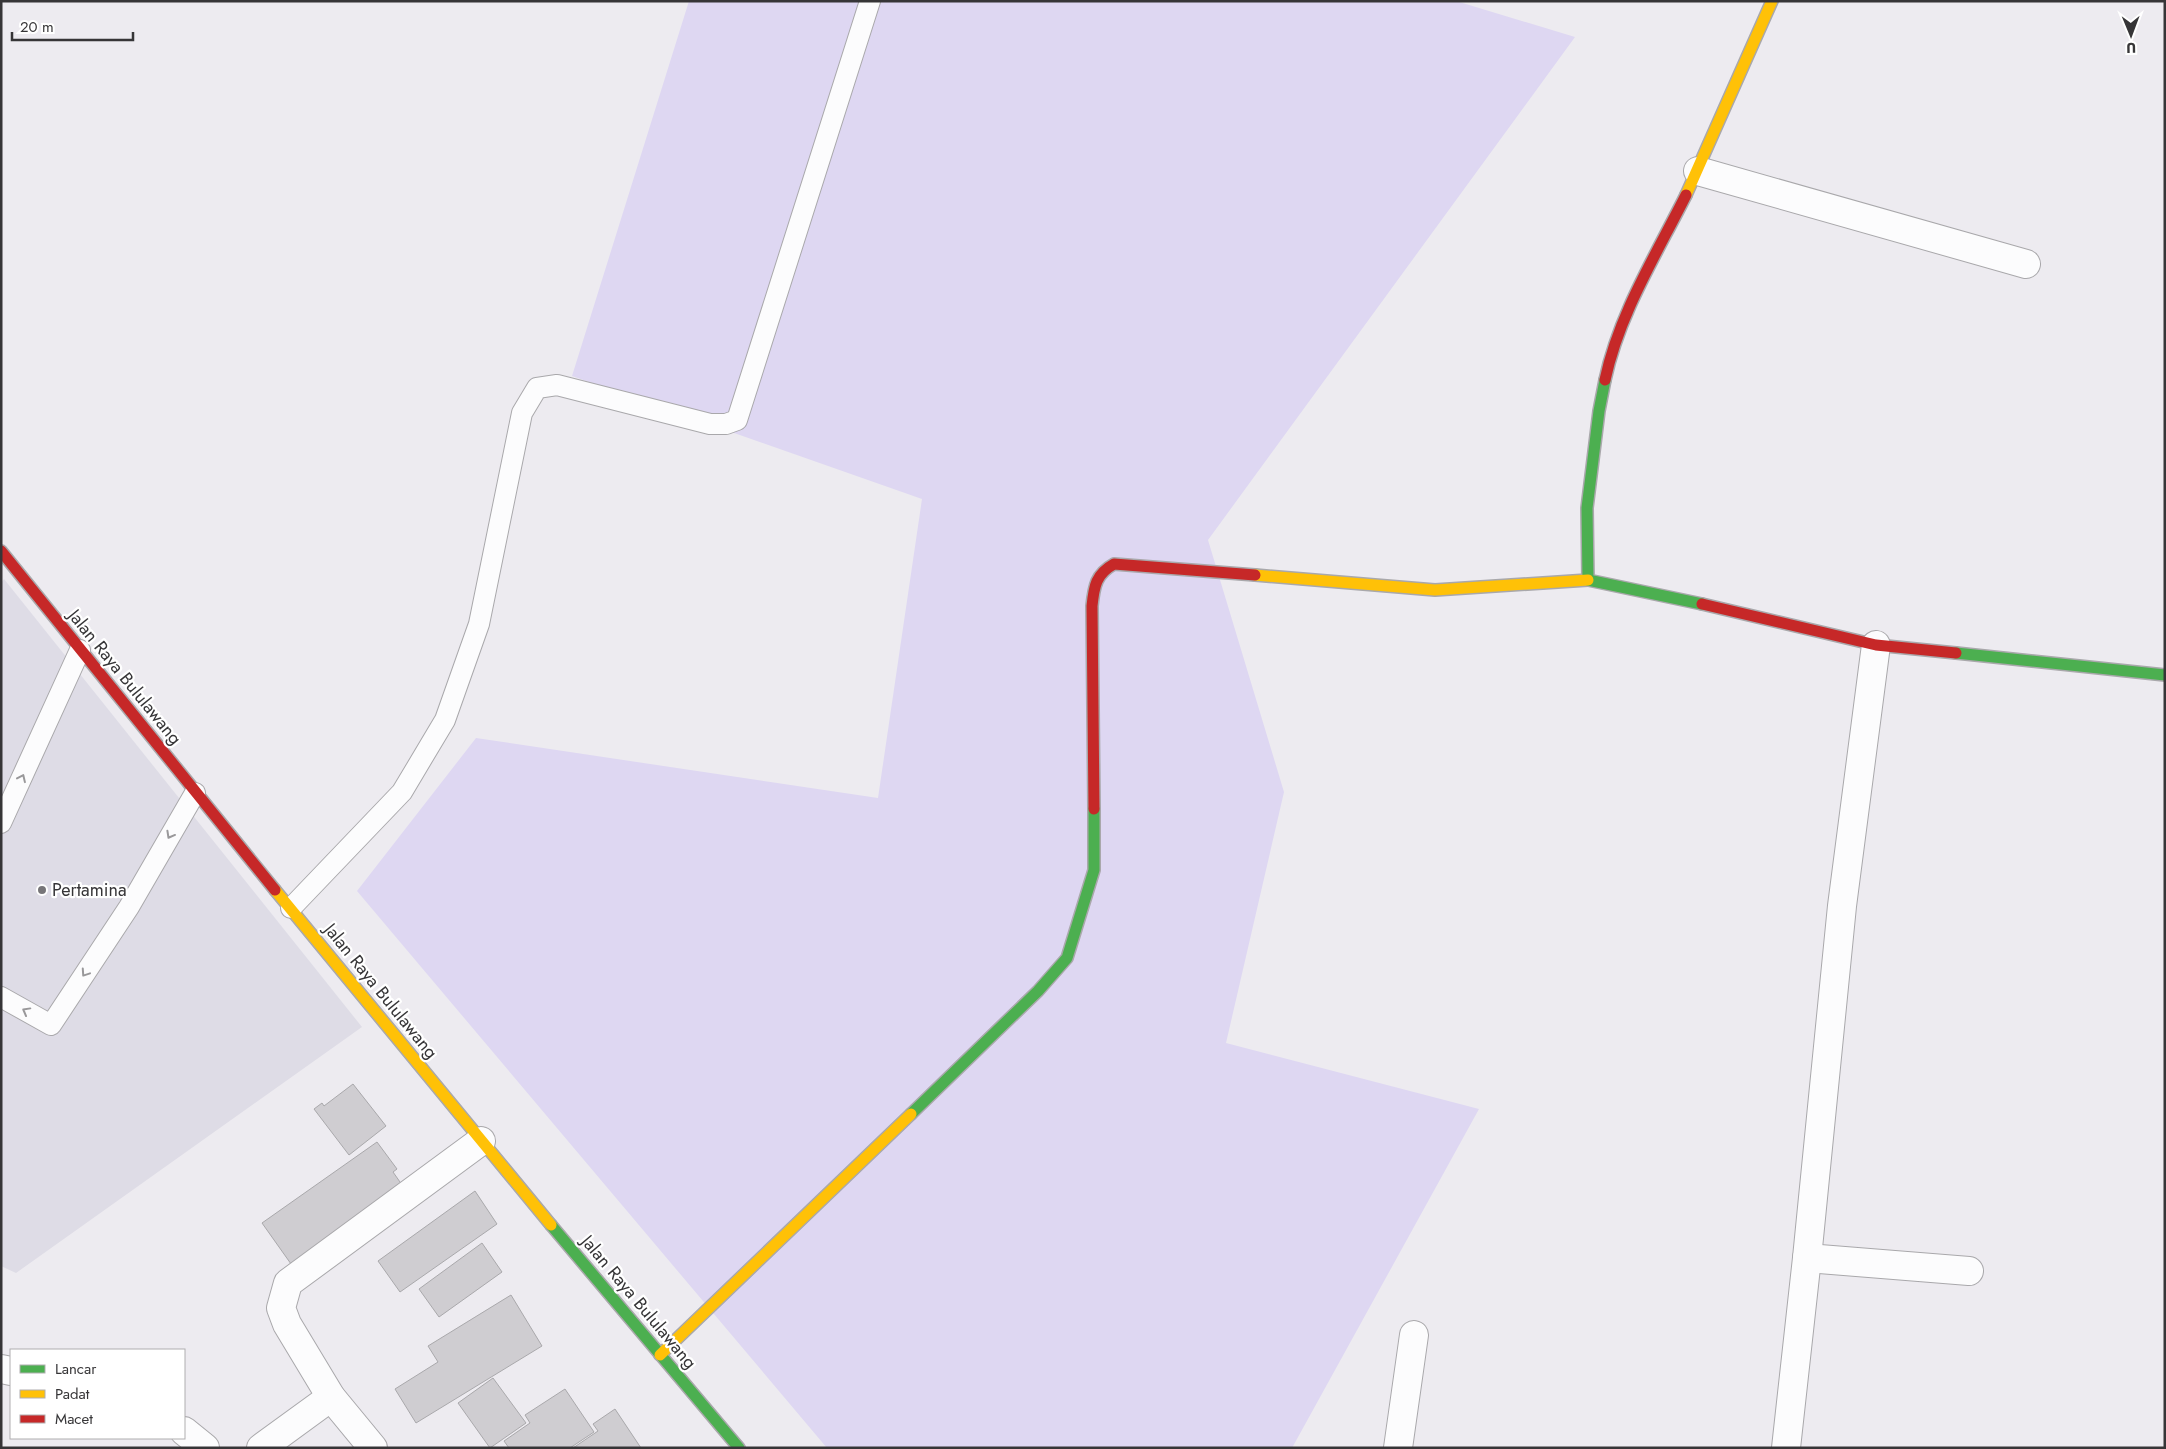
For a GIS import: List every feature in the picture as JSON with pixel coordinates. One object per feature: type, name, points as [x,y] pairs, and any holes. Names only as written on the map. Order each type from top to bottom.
[{"type":"street","points":[[1588,580],[1587,508],[1599,411],[1609,362],[1628,309],[1698,171],[1772,1]]},
{"type":"street","points":[[1698,171],[2026,264]]},
{"type":"street","name":"Jalan Raya Bululawang","points":[[1,550],[195,793],[481,1141],[740,1448]]},
{"type":"street","points":[[660,1355],[1038,991],[1067,958],[1094,870],[1092,606],[1095,580],[1103,570],[1114,564],[1435,590],[1588,580],[1668,596],[1876,645],[2165,675]]},
{"type":"street","points":[[1786,1448],[1842,906],[1876,645]]},
{"type":"street","points":[[373,1448],[331,1397],[287,1324],[281,1308],[288,1284],[481,1141]]},
{"type":"street","points":[[1807,1258],[1969,1271]]},
{"type":"street","points":[[1398,1448],[1414,1335]]},
{"type":"street","points":[[261,1448],[331,1397]]},
{"type":"street","points":[[185,1432],[205,1448]]},
{"type":"lane","points":[[291,908],[402,792],[445,720],[479,624],[522,413],[537,388],[557,385],[710,424],[726,424],[737,420],[870,1]]},
{"type":"lane","points":[[1,823],[80,650]]},
{"type":"lane","points":[[1,997],[51,1025],[129,907],[195,793]]},
{"type":"shaded area","points":[[689,1],[1456,1],[1575,37],[1208,540],[1284,792],[1226,1043],[1479,1109],[1292,1448],[827,1448],[357,891],[476,738],[878,798],[922,499],[572,376]]},
{"type":"shaded area","points":[[4,579],[362,1027],[16,1273],[1,1266],[1,583]]},
{"type":"building","points":[[353,1084],[386,1126],[349,1155],[314,1109],[322,1103],[324,1106]]},
{"type":"building","points":[[377,1142],[397,1169],[393,1172],[407,1192],[296,1271],[262,1223]]},
{"type":"building","points":[[475,1191],[497,1224],[400,1292],[378,1261]]},
{"type":"building","points":[[482,1243],[502,1272],[439,1317],[419,1289]]},
{"type":"building","points":[[511,1295],[542,1346],[416,1423],[395,1389],[438,1362],[428,1346]]},
{"type":"building","points":[[493,1378],[526,1423],[490,1448],[458,1403]]},
{"type":"building","points":[[565,1389],[594,1432],[570,1448],[509,1448],[504,1441],[530,1423],[525,1415]]},
{"type":"building","points":[[615,1409],[641,1448],[573,1448],[598,1431],[593,1424]]},
{"type":"traffic: fast","points":[[1605,380],[1599,411],[1587,508],[1588,580],[1702,604]]},
{"type":"traffic: fast","points":[[1956,653],[2165,675]]},
{"type":"traffic: fast","points":[[911,1114],[1038,991],[1067,958],[1094,870],[1094,809]]},
{"type":"traffic: fast","points":[[551,1225],[739,1448]]},
{"type":"traffic: slow","points":[[1686,195],[1772,1]]},
{"type":"traffic: slow","points":[[1255,575],[1435,590],[1588,580]]},
{"type":"traffic: slow","points":[[275,890],[551,1225]]},
{"type":"traffic: slow","points":[[660,1355],[911,1114]]},
{"type":"traffic: jam","points":[[1605,380],[1611,356],[1629,308],[1686,195]]},
{"type":"traffic: jam","points":[[1,551],[275,890]]},
{"type":"traffic: jam","points":[[1094,809],[1092,606],[1095,587],[1100,576],[1114,564],[1255,575]]},
{"type":"traffic: jam","points":[[1702,604],[1876,645],[1956,653]]},
{"type":"place","name":"Pertamina","points":[[42,890]]}]
